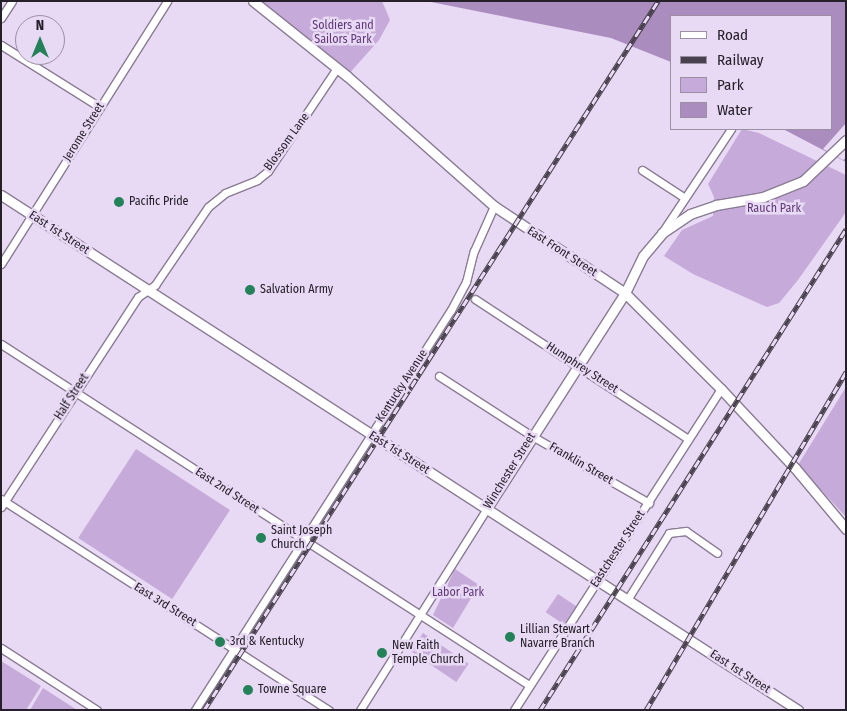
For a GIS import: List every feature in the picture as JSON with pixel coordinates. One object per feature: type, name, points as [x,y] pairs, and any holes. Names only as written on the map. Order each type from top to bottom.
[{"type":"street","points":[[1,18],[12,1]]},
{"type":"street","name":"Jerome Street","points":[[1,264],[167,1]]},
{"type":"street","name":"East Front Street","points":[[253,1],[337,68],[494,206],[625,293],[721,389],[795,468],[846,529]]},
{"type":"street","points":[[1,45],[100,107]]},
{"type":"street","name":"Blossom Lane","points":[[146,289],[155,285],[208,207],[224,193],[257,180],[268,171],[337,68]]},
{"type":"street","name":"Winchester Street","points":[[360,710],[532,436],[625,293],[643,256],[662,233],[730,130]]},
{"type":"street","name":"Winchester Street","points":[[662,233],[690,214],[716,205],[763,196],[803,181],[829,159],[846,140]]},
{"type":"street","points":[[642,170],[685,198]]},
{"type":"street","name":"East 1st Street","points":[[1,195],[798,710]]},
{"type":"street","name":"Kentucky Avenue","points":[[195,710],[455,304],[494,206]]},
{"type":"street","name":"Half Street","points":[[3,502],[138,297],[146,289]]},
{"type":"street","name":"Humphrey Street","points":[[475,299],[578,364],[688,439]]},
{"type":"street","name":"East 2nd Street","points":[[1,344],[304,542],[530,685]]},
{"type":"street","name":"Franklin Street","points":[[439,376],[532,436],[649,503]]},
{"type":"street","name":"Eastchester Street","points":[[514,710],[721,389]]},
{"type":"street","name":"East 3rd Street","points":[[3,502],[235,648],[328,710]]},
{"type":"street","points":[[627,600],[669,533],[686,531],[717,553]]},
{"type":"street","points":[[1,648],[98,710]]},
{"type":"green space","name":"Soldiers and Sailors Park","points":[[253,1],[382,1],[390,20],[379,40],[347,76]]},
{"type":"green space","name":"Rauch Park","points":[[741,130],[746,130],[759,133],[846,175],[846,212],[798,280],[779,303],[767,307],[693,274],[664,256],[682,230],[713,216],[714,197],[708,184]]},
{"type":"green space","points":[[846,387],[846,517],[798,465]]},
{"type":"green space","points":[[136,449],[230,510],[172,599],[78,538]]},
{"type":"green space","name":"Labor Park","points":[[455,569],[479,585],[453,628],[433,615]]},
{"type":"green space","points":[[558,594],[576,606],[564,625],[546,612]]},
{"type":"green space","points":[[423,633],[469,664],[456,682],[411,651]]},
{"type":"green space","points":[[1,661],[41,686],[26,710],[1,710]]},
{"type":"green space","points":[[43,688],[77,710],[30,710]]},
{"type":"water","points":[[426,1],[846,1],[846,162],[785,130],[832,130],[832,15],[670,15],[670,62],[611,38]]},
{"type":"pier","points":[[846,123],[846,158],[843,160],[823,149]]},
{"type":"railway","points":[[204,710],[658,1]]},
{"type":"railway","points":[[540,710],[846,229]]},
{"type":"railway","points":[[646,710],[846,372]]},
{"type":"place","name":"Pacific Pride","points":[[119,202]]},
{"type":"place","name":"Salvation Army","points":[[250,290]]},
{"type":"place","name":"Saint Joseph Church","points":[[261,538]]},
{"type":"place","name":"Lillian Stewart Navarre Branch","points":[[510,637]]},
{"type":"place","name":"3rd & Kentucky","points":[[220,642]]},
{"type":"place","name":"New Faith Temple Church","points":[[382,653]]},
{"type":"place","name":"Towne Square","points":[[248,690]]}]
